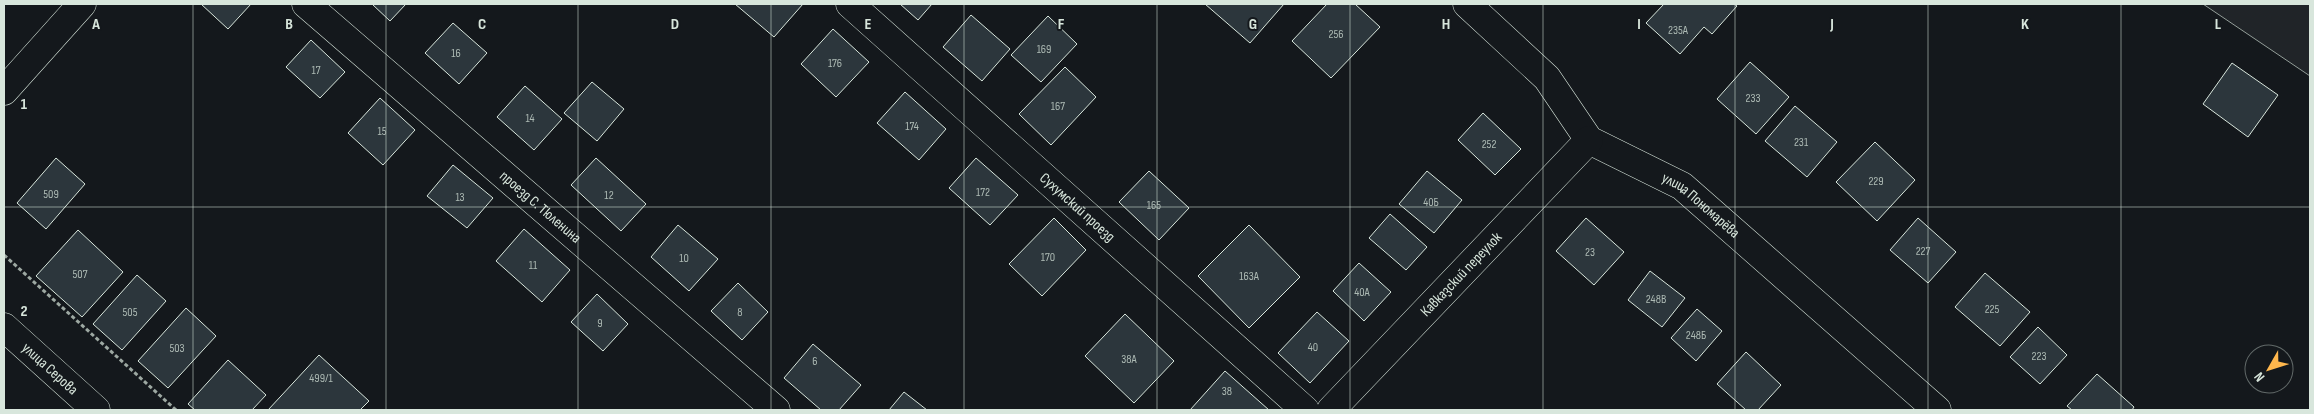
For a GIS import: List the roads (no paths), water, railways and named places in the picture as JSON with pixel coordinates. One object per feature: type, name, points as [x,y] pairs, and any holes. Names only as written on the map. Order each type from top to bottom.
[{"type":"street","points":[[4,91],[82,4]]},
{"type":"street","name":"проезд С. Тюленина","points":[[306,4],[776,410]]},
{"type":"street","name":"Сухумский проезд","points":[[850,4],[1305,410]]},
{"type":"street","name":"улица Пономарёва","points":[[1467,4],[1548,78],[1590,140],[1682,186],[1937,410]]},
{"type":"street","name":"Кавказский переулок","points":[[1331,410],[1590,140]]},
{"type":"street","name":"улица Серова","points":[[4,328],[96,410]]}]
